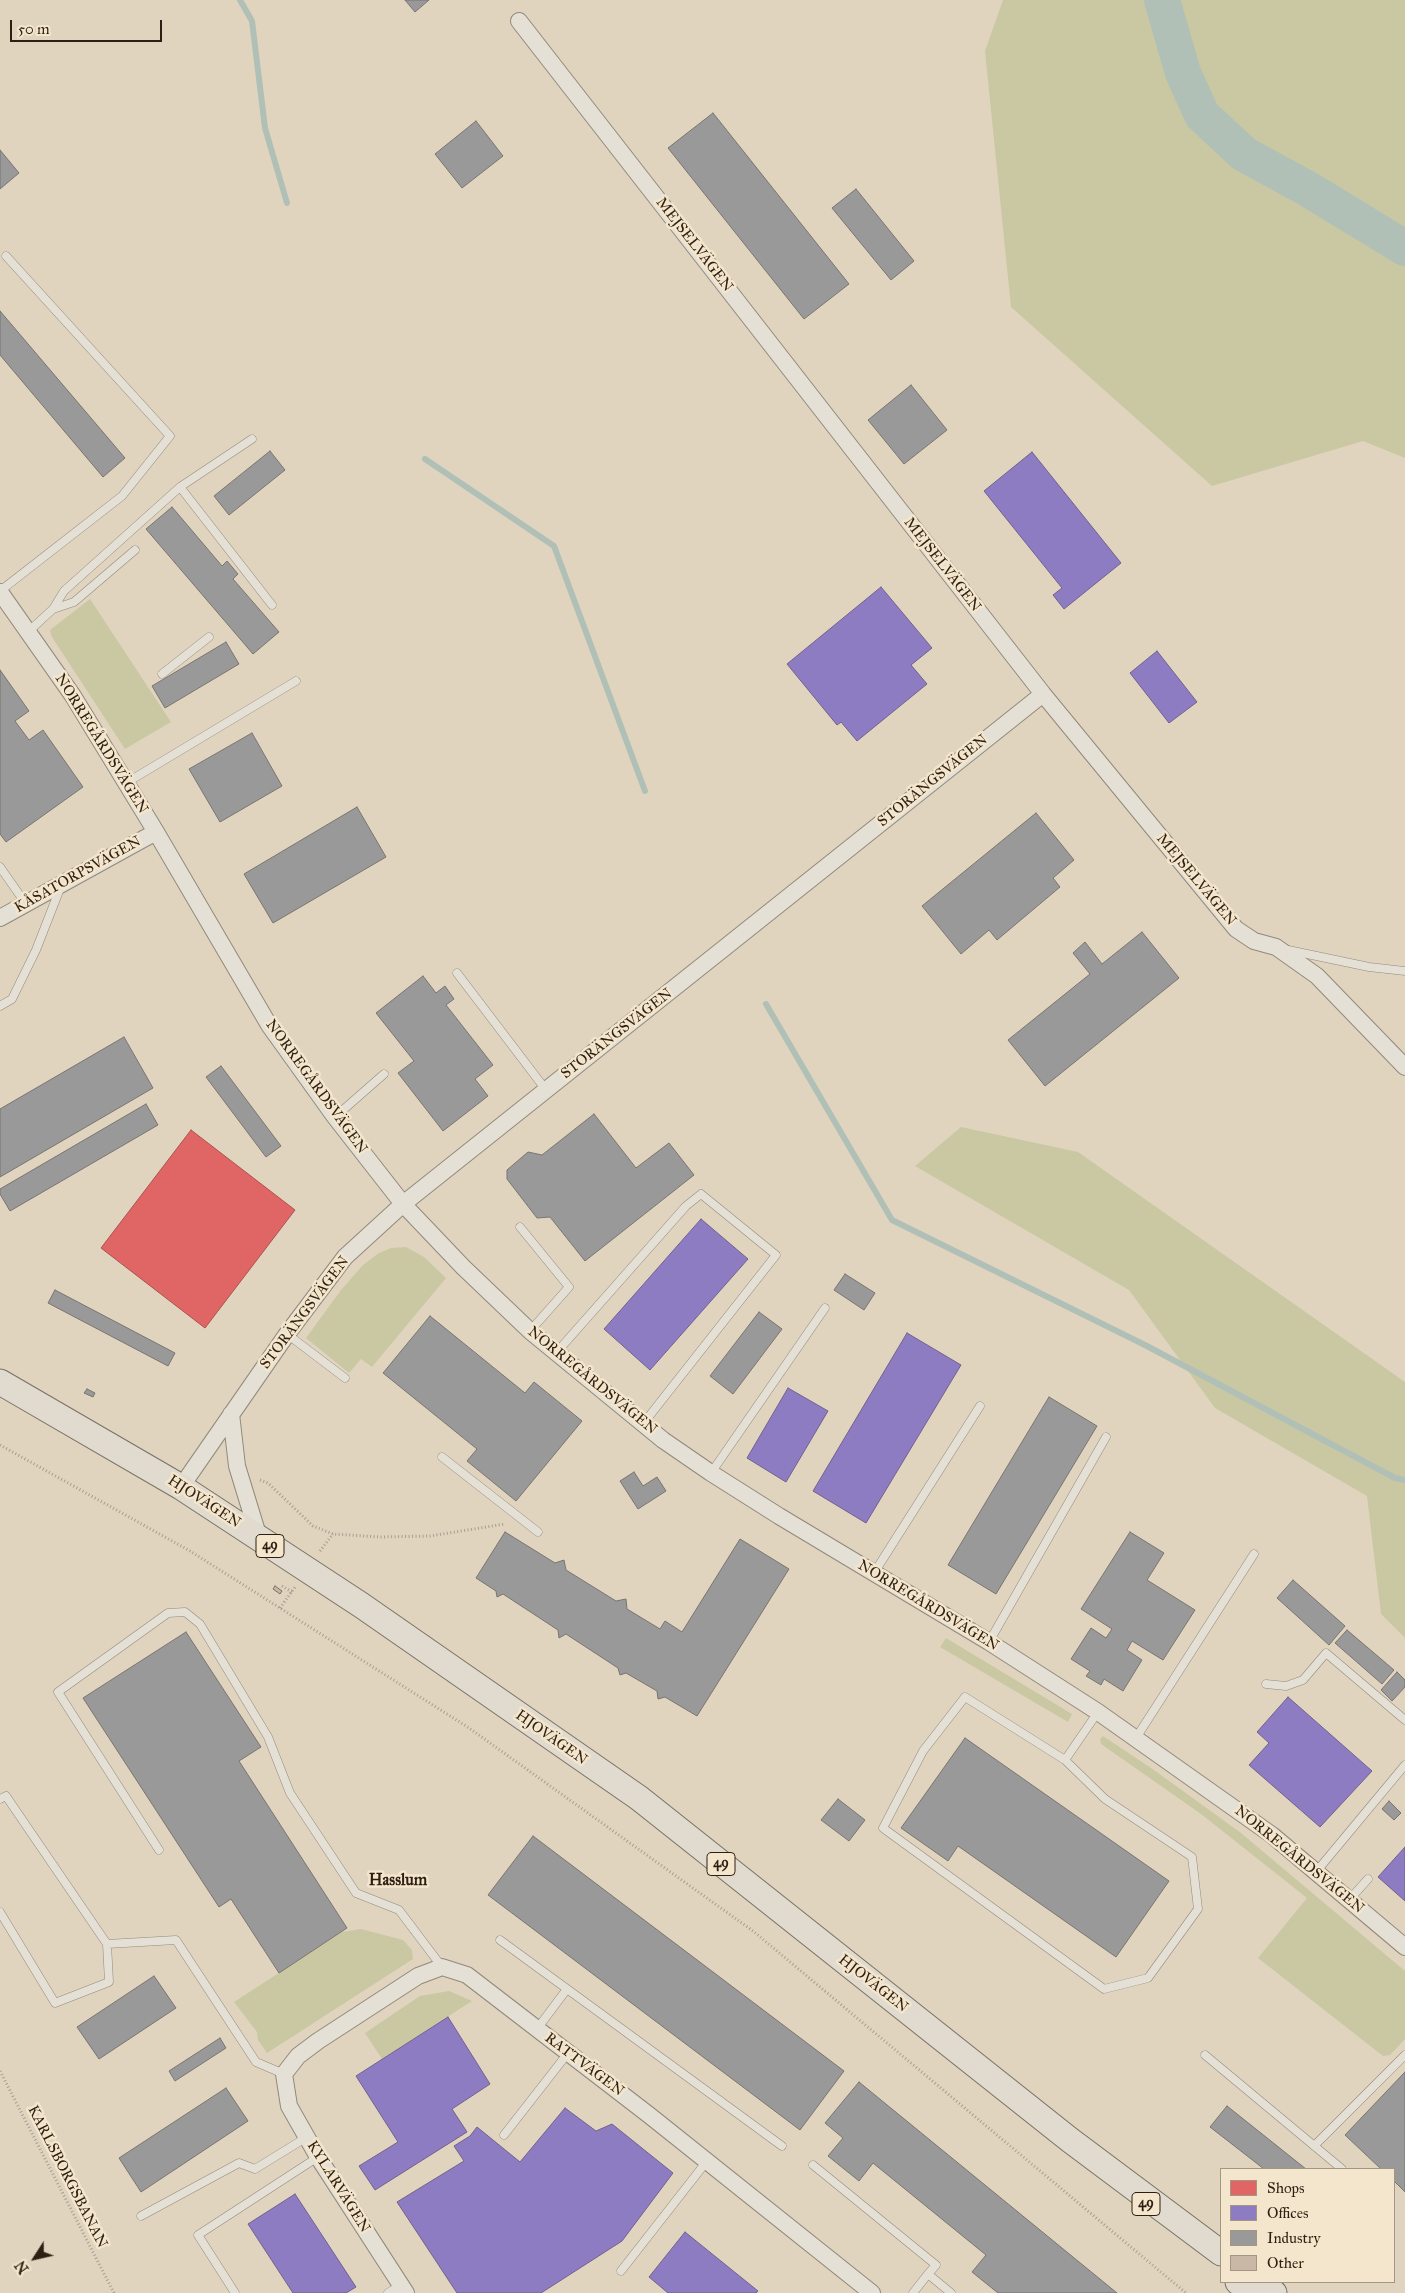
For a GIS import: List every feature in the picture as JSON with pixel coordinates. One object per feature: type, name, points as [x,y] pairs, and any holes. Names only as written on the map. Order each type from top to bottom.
[{"type":"main road","name":"HJOVÄGEN","points":[[0,1382],[181,1487],[369,1610],[639,1798],[1070,2140],[1220,2252]]},
{"type":"main road","name":"HJOVÄGEN","points":[[1070,2140],[1220,2267]]},
{"type":"main road","points":[[1239,2283],[1251,2293]]},
{"type":"main road","points":[[1260,2283],[1274,2293]]},
{"type":"street","name":"MEJSELVÄGEN","points":[[519,21],[1043,694],[1236,929],[1254,941],[1276,947],[1317,976],[1405,1067]]},
{"type":"street","name":"NORREGÅRDSVÄGEN","points":[[0,592],[73,696],[156,832],[269,1025],[335,1118],[403,1204],[463,1267],[556,1353],[643,1424],[710,1473],[989,1642],[1098,1712],[1272,1835],[1405,1947]]},
{"type":"street","name":"STORÄNGSVÄGEN","points":[[181,1487],[287,1334],[345,1257],[403,1204],[1043,694]]},
{"type":"street","name":"KÅSATORPSVÄGEN","points":[[0,918],[156,832]]},
{"type":"street","points":[[231,1414],[237,1466],[259,1538]]},
{"type":"street","points":[[284,2074],[298,2056],[318,2041],[418,1976],[442,1967]]},
{"type":"street","name":"RATTVÄGEN","points":[[442,1967],[467,1975],[707,2161],[872,2293]]},
{"type":"street","name":"KYLARVÄGEN","points":[[284,2074],[289,2106],[398,2290]]},
{"type":"lane","points":[[0,592],[122,496],[170,436],[6,256]]},
{"type":"lane","points":[[28,632],[53,609],[64,591],[180,487],[252,439]]},
{"type":"lane","points":[[180,487],[272,605]]},
{"type":"lane","points":[[53,609],[74,602],[135,550]]},
{"type":"lane","points":[[162,674],[209,637]]},
{"type":"lane","points":[[126,783],[296,681]]},
{"type":"lane","points":[[0,867],[26,904]]},
{"type":"lane","points":[[0,1006],[12,999],[36,950],[62,884]]},
{"type":"lane","points":[[1276,947],[1369,967],[1405,971]]},
{"type":"lane","points":[[457,973],[546,1090]]},
{"type":"lane","points":[[335,1118],[384,1074]]},
{"type":"lane","points":[[556,1353],[686,1206],[701,1194],[739,1225],[776,1256],[643,1424]]},
{"type":"lane","points":[[520,1227],[569,1287],[530,1331]]},
{"type":"lane","points":[[710,1473],[825,1308]]},
{"type":"lane","points":[[287,1334],[345,1378]]},
{"type":"lane","points":[[874,1573],[980,1406]]},
{"type":"lane","points":[[989,1642],[1106,1437]]},
{"type":"lane","points":[[442,1457],[521,1521],[538,1532]]},
{"type":"lane","points":[[1136,1738],[1254,1554]]},
{"type":"lane","points":[[159,1850],[58,1692],[168,1613],[185,1612],[200,1624],[268,1737],[290,1793],[356,1893],[399,1910],[442,1967]]},
{"type":"lane","points":[[1266,1684],[1286,1686],[1303,1680],[1326,1652],[1405,1720]]},
{"type":"lane","points":[[965,1697],[1065,1760],[1105,1798],[1192,1857],[1198,1909],[1148,1978],[1104,1989],[883,1828],[923,1751],[965,1697]]},
{"type":"lane","points":[[1065,1760],[1098,1712]]},
{"type":"lane","points":[[1316,1872],[1405,1765]]},
{"type":"lane","points":[[0,1799],[6,1796],[107,1944],[109,1982],[55,2003],[0,1912]]},
{"type":"lane","points":[[1349,1900],[1368,1879]]},
{"type":"lane","points":[[107,1944],[176,1940],[256,2062],[284,2074]]},
{"type":"lane","points":[[500,1940],[782,2146]]},
{"type":"lane","points":[[537,2029],[567,1989]]},
{"type":"lane","points":[[504,2135],[568,2053]]},
{"type":"lane","points":[[1204,2055],[1341,2168]]},
{"type":"lane","points":[[1314,2146],[1405,2055]]},
{"type":"lane","points":[[141,2216],[239,2163],[255,2169],[307,2137]]},
{"type":"lane","points":[[235,2293],[198,2235],[318,2156]]},
{"type":"lane","points":[[621,2271],[707,2161]]},
{"type":"lane","points":[[813,2165],[936,2265],[913,2293]]},
{"type":"lane","points":[[928,2274],[950,2293]]},
{"type":"path","points":[[0,1445],[190,1551],[469,1728],[510,1757],[753,1931],[1186,2293]]},
{"type":"path","points":[[254,1478],[268,1483],[313,1526],[333,1534],[380,1537],[430,1536],[521,1521]]},
{"type":"path","points":[[282,1586],[292,1592]]},
{"type":"path","name":"KARLSBORGSBANAN","points":[[0,2071],[114,2293]]},
{"type":"green space","points":[[1003,0],[1405,0],[1405,458],[1363,441],[1212,486],[1011,307],[985,51]]},
{"type":"green space","points":[[90,599],[171,722],[125,749],[52,637],[50,630]]},
{"type":"green space","points":[[961,1127],[1078,1152],[1405,1382],[1405,1638],[1381,1614],[1367,1496],[1215,1408],[1129,1290],[915,1166]]},
{"type":"green space","points":[[406,1247],[424,1257],[446,1278],[372,1367],[361,1359],[349,1373],[306,1338],[341,1290],[363,1265],[379,1253],[391,1248]]},
{"type":"green space","points":[[946,1638],[1072,1714],[1068,1722],[940,1647]]},
{"type":"green space","points":[[1103,1736],[1154,1770],[1241,1833],[1405,1971],[1405,2039],[1390,2055],[1383,2056],[1258,1958],[1307,1898],[1201,1814],[1101,1744],[1100,1739]]},
{"type":"green space","points":[[361,1929],[403,1940],[412,1950],[413,1959],[267,2053],[258,2040],[257,2032],[234,2002],[342,1932]]},
{"type":"green space","points":[[449,1991],[472,2001],[382,2059],[365,2033],[420,1996]]},
{"type":"building: Shops","points":[[191,1130],[295,1210],[205,1328],[101,1248]]},
{"type":"building: Offices","points":[[1032,452],[1121,563],[1064,609],[1053,595],[1062,588],[984,491]]},
{"type":"building: Offices","points":[[881,587],[932,648],[911,665],[927,684],[857,741],[841,722],[837,725],[787,664]]},
{"type":"building: Offices","points":[[1157,651],[1197,702],[1169,723],[1130,673]]},
{"type":"building: Offices","points":[[701,1219],[748,1259],[650,1370],[604,1329]]},
{"type":"building: Offices","points":[[907,1333],[961,1365],[866,1523],[813,1491]]},
{"type":"building: Offices","points":[[788,1388],[828,1411],[786,1482],[747,1458]]},
{"type":"building: Offices","points":[[1288,1697],[1372,1771],[1320,1827],[1249,1765],[1269,1743],[1257,1732]]},
{"type":"building: Offices","points":[[1405,1847],[1405,1901],[1378,1877]]},
{"type":"building: Offices","points":[[448,2017],[490,2084],[452,2109],[467,2132],[375,2190],[359,2166],[398,2142],[356,2076]]},
{"type":"building: Offices","points":[[565,2108],[596,2131],[612,2124],[673,2173],[622,2241],[541,2293],[457,2293],[397,2202],[464,2161],[454,2146],[470,2136],[477,2127],[520,2162]]},
{"type":"building: Offices","points":[[295,2194],[356,2287],[346,2293],[293,2293],[248,2224]]},
{"type":"building: Offices","points":[[685,2232],[758,2291],[756,2293],[668,2293],[649,2277]]},
{"type":"building: Industry","points":[[405,0],[429,0],[415,12]]},
{"type":"building: Industry","points":[[713,113],[849,284],[804,319],[668,148]]},
{"type":"building: Industry","points":[[476,121],[503,156],[462,188],[435,154]]},
{"type":"building: Industry","points":[[0,150],[19,173],[0,189]]},
{"type":"building: Industry","points":[[856,189],[914,261],[891,280],[832,208]]},
{"type":"building: Industry","points":[[0,311],[125,458],[103,477],[0,355]]},
{"type":"building: Industry","points":[[911,385],[947,430],[904,464],[868,420]]},
{"type":"building: Industry","points":[[270,451],[285,470],[229,515],[214,496]]},
{"type":"building: Industry","points":[[172,507],[222,566],[227,561],[238,574],[233,579],[279,632],[253,654],[146,529]]},
{"type":"building: Industry","points":[[226,642],[239,664],[165,708],[152,686]]},
{"type":"building: Industry","points":[[0,670],[29,711],[15,721],[29,740],[43,730],[83,787],[6,842],[0,834]]},
{"type":"building: Industry","points":[[252,733],[282,786],[220,822],[189,769]]},
{"type":"building: Industry","points":[[357,807],[386,857],[273,923],[244,874]]},
{"type":"building: Industry","points":[[1036,813],[1074,860],[1053,878],[1060,887],[997,940],[989,930],[961,954],[922,906]]},
{"type":"building: Industry","points":[[1142,932],[1179,978],[1045,1086],[1008,1040],[1090,974],[1073,953],[1085,942],[1102,964]]},
{"type":"building: Industry","points":[[423,976],[436,993],[445,986],[454,999],[446,1005],[493,1065],[475,1079],[488,1096],[443,1131],[398,1073],[414,1061],[376,1013]]},
{"type":"building: Industry","points":[[124,1037],[153,1088],[0,1177],[0,1109]]},
{"type":"building: Industry","points":[[221,1066],[281,1146],[266,1157],[206,1077]]},
{"type":"building: Industry","points":[[146,1104],[158,1125],[10,1211],[0,1194],[0,1189]]},
{"type":"building: Industry","points":[[594,1114],[636,1168],[669,1143],[694,1175],[585,1261],[550,1217],[537,1218],[507,1179],[507,1170],[528,1152],[542,1155]]},
{"type":"building: Industry","points":[[845,1274],[875,1293],[864,1310],[834,1290]]},
{"type":"building: Industry","points":[[55,1290],[175,1353],[168,1366],[48,1303]]},
{"type":"building: Industry","points":[[759,1312],[782,1329],[733,1394],[710,1376]]},
{"type":"building: Industry","points":[[430,1316],[525,1393],[534,1382],[582,1421],[516,1501],[467,1461],[477,1449],[383,1373]]},
{"type":"building: Industry","points":[[87,1389],[95,1393],[93,1397],[84,1393]]},
{"type":"building: Industry","points":[[1049,1397],[1097,1426],[996,1594],[948,1565]]},
{"type":"building: Industry","points":[[634,1472],[643,1486],[657,1477],[666,1491],[638,1509],[620,1481]]},
{"type":"building: Industry","points":[[505,1532],[555,1563],[564,1560],[566,1570],[616,1601],[626,1599],[627,1609],[660,1629],[665,1621],[682,1632],[740,1539],[789,1569],[697,1716],[665,1697],[658,1699],[657,1691],[626,1673],[620,1675],[618,1668],[566,1634],[559,1638],[558,1630],[503,1594],[497,1597],[496,1591],[476,1578]]},
{"type":"building: Industry","points":[[1130,1532],[1164,1553],[1147,1580],[1195,1610],[1163,1660],[1132,1641],[1127,1650],[1142,1660],[1123,1691],[1104,1679],[1101,1685],[1086,1676],[1090,1671],[1071,1659],[1091,1628],[1106,1638],[1112,1629],[1081,1609]]},
{"type":"building: Industry","points":[[1293,1580],[1345,1626],[1329,1645],[1277,1598]]},
{"type":"building: Industry","points":[[1347,1630],[1394,1670],[1382,1684],[1335,1643]]},
{"type":"building: Industry","points":[[186,1632],[261,1747],[239,1761],[347,1928],[279,1973],[231,1899],[219,1907],[83,1698]]},
{"type":"building: Industry","points":[[1397,1672],[1405,1680],[1405,1687],[1392,1701],[1381,1690]]},
{"type":"building: Industry","points":[[965,1738],[1169,1881],[1116,1957],[958,1846],[948,1861],[901,1828]]},
{"type":"building: Industry","points":[[838,1799],[865,1820],[849,1841],[821,1820]]},
{"type":"building: Industry","points":[[1389,1801],[1401,1813],[1394,1820],[1382,1809]]},
{"type":"building: Industry","points":[[533,1836],[844,2071],[800,2130],[488,1895]]},
{"type":"building: Industry","points":[[154,1976],[176,2008],[99,2059],[77,2027]]},
{"type":"building: Industry","points":[[220,2038],[226,2048],[175,2081],[169,2071]]},
{"type":"building: Industry","points":[[1405,2072],[1405,2192],[1395,2182],[1395,2168],[1380,2168],[1345,2135]]},
{"type":"building: Industry","points":[[859,2082],[1117,2293],[998,2293],[972,2272],[986,2255],[873,2163],[859,2181],[828,2156],[843,2138],[825,2123]]},
{"type":"building: Industry","points":[[226,2088],[248,2121],[141,2192],[119,2158]]},
{"type":"building: Industry","points":[[1227,2106],[1305,2168],[1263,2168],[1210,2127]]},
{"type":"building: Other","points":[[275,1586],[282,1591],[280,1594],[273,1589]]},
{"type":"waterway","points":[[240,0],[252,21],[265,128],[287,203]]},
{"type":"waterway","points":[[1162,0],[1183,73],[1202,115],[1244,154],[1308,189],[1405,248]]},
{"type":"waterway","points":[[425,459],[554,546],[645,791]]},
{"type":"waterway","points":[[766,1004],[892,1220],[1145,1345],[1395,1478],[1405,1480]]},
{"type":"district","name":"Hasslum","points":[[398,1881]]}]
